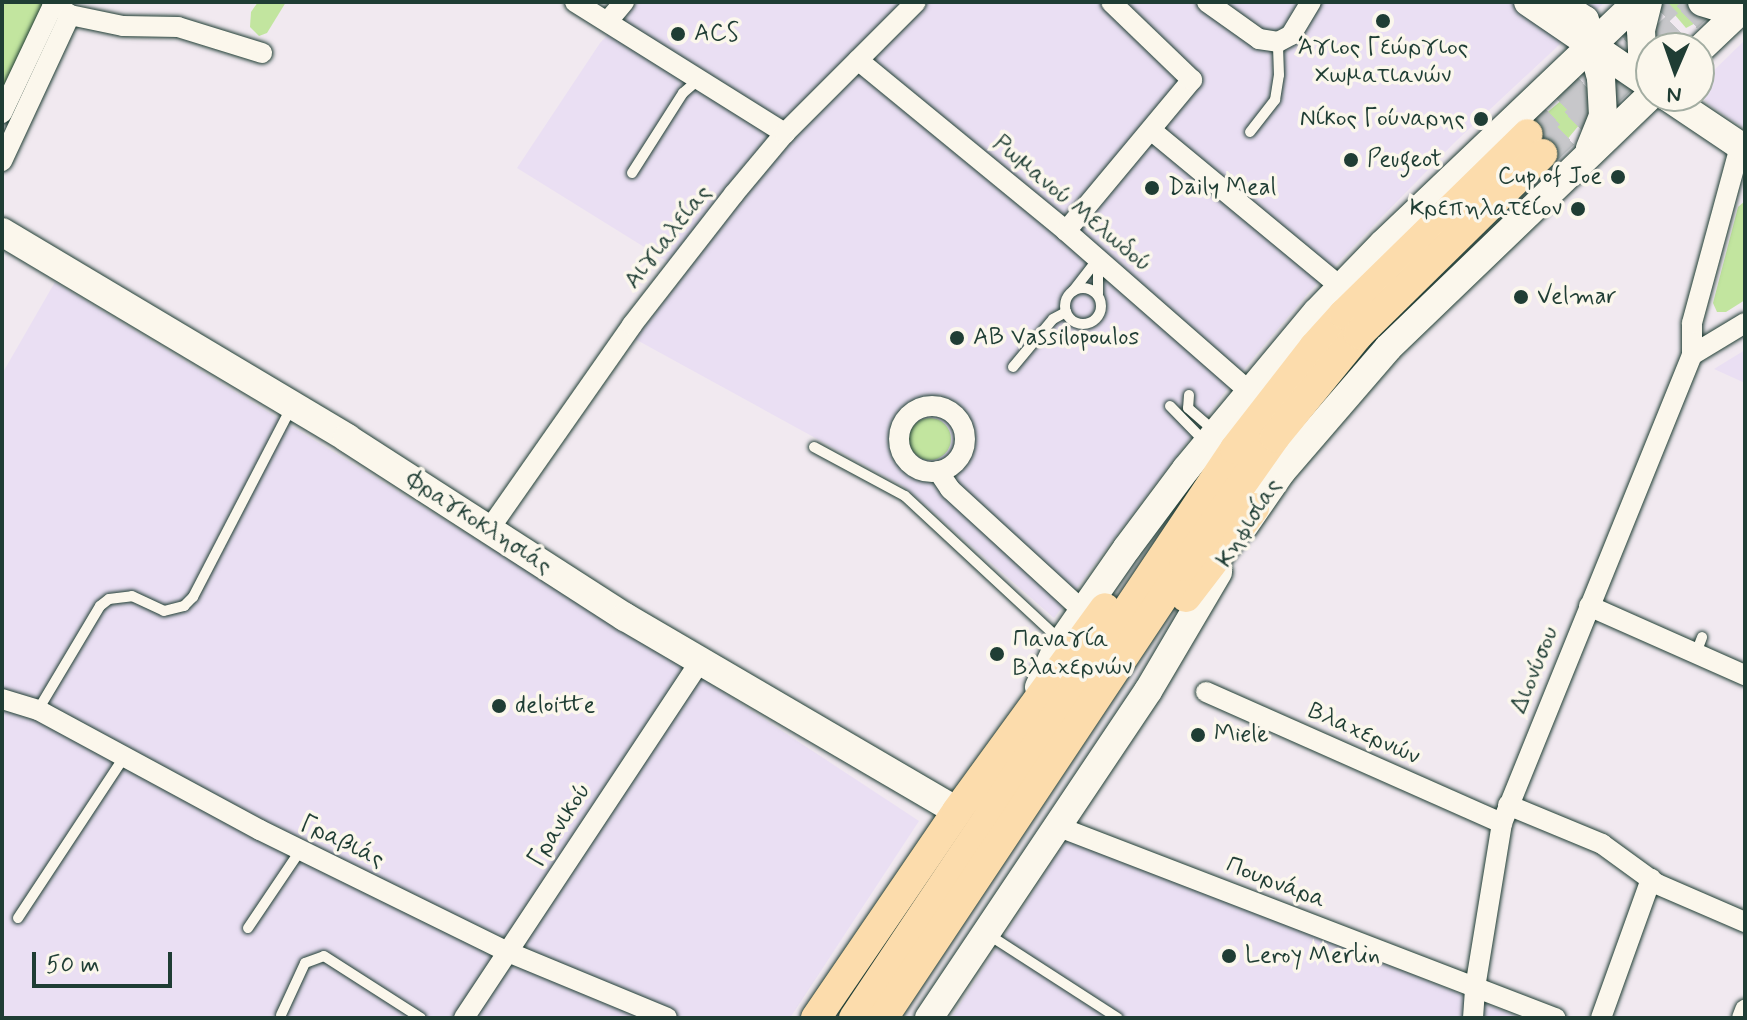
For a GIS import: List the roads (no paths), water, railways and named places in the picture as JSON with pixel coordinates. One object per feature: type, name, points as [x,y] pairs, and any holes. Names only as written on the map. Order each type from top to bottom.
[{"type":"main road","points":[[1528,2],[1635,75]]},
{"type":"main road","points":[[1558,2],[1585,20],[1604,104],[1603,116],[1586,157]]},
{"type":"main road","points":[[1587,2],[1600,2]]},
{"type":"main road","name":"Κηφισίας","points":[[854,1018],[1249,391],[1341,287],[1637,2]]},
{"type":"main road","points":[[1641,32],[1648,2]]},
{"type":"main road","points":[[1702,2],[1715,6],[1732,2]]},
{"type":"main road","points":[[1715,35],[1745,6]]},
{"type":"main road","name":"Κηφισίας","points":[[929,1018],[1059,827],[1173,651],[1254,508],[1315,431],[1388,348],[1635,110]]},
{"type":"main road","points":[[1690,112],[1742,147]]},
{"type":"main road","name":"Κηφισίας","points":[[883,1018],[1226,505],[1332,364],[1535,144],[1344,314],[1219,441],[1061,641],[1026,717]]},
{"type":"main road","name":"Φραγκοκλησιάς","points":[[2,232],[490,528],[700,662],[957,811]]},
{"type":"main road","points":[[816,1018],[957,811],[1148,549],[1219,441]]},
{"type":"main road","points":[[1034,795],[1254,508]]},
{"type":"street","points":[[575,2],[785,133]]},
{"type":"street","points":[[608,21],[624,2]]},
{"type":"street","name":"Αιγιαλείας","points":[[490,528],[632,325],[785,133],[916,2]]},
{"type":"street","points":[[1066,231],[1192,80],[1111,2]]},
{"type":"street","points":[[1207,2],[1259,39],[1278,42],[1291,35],[1311,2]]},
{"type":"street","points":[[58,7],[123,26],[178,27],[262,53]]},
{"type":"street","points":[[2,113],[58,7]]},
{"type":"street","points":[[2,161],[58,7]]},
{"type":"street","name":"Ρωμανού Μελωδού","points":[[858,60],[1066,231],[1249,391]]},
{"type":"street","points":[[1151,130],[1341,287]]},
{"type":"street","name":"Διονύσου","points":[[1473,1018],[1475,988],[1505,814],[1692,355],[1692,323],[1742,147]]},
{"type":"street","points":[[1692,355],[1745,323]]},
{"type":"street","points":[[938,471],[950,489],[1083,611]]},
{"type":"street","points":[[1589,606],[1699,645],[1745,675]]},
{"type":"street","name":"Γρανικού","points":[[464,1018],[700,662]]},
{"type":"street","name":"Βλαχερνών","points":[[1206,692],[1505,814],[1602,844],[1651,879],[1745,922]]},
{"type":"street","name":"Γραβιάς","points":[[2,699],[38,710],[300,851],[508,952],[667,1018]]},
{"type":"street","name":"Πουρνάρα","points":[[1059,827],[1555,1018]]},
{"type":"street","points":[[1601,1018],[1651,879]]},
{"type":"street","points":[[1742,1018],[1745,1010]]},
{"type":"lane","points":[[1250,132],[1275,100],[1279,75],[1278,42]]},
{"type":"lane","points":[[632,173],[683,93],[699,79]]},
{"type":"lane","points":[[1013,367],[1053,319],[1066,312],[1071,292],[1102,262]]},
{"type":"lane","points":[[1066,312],[1081,325],[1095,321],[1102,308],[1098,274],[1102,262]]},
{"type":"lane","points":[[1071,292],[1085,288],[1098,294]]},
{"type":"lane","points":[[1189,395],[1188,408],[1219,441]]},
{"type":"lane","points":[[1170,406],[1219,441]]},
{"type":"lane","points":[[38,710],[100,606],[109,599],[132,596],[164,611],[184,606],[193,597],[292,407]]},
{"type":"lane","points":[[814,447],[905,496],[1061,641]]},
{"type":"lane","points":[[18,918],[124,757]]},
{"type":"lane","points":[[248,928],[300,851]]},
{"type":"lane","points":[[986,933],[1118,1018]]},
{"type":"lane","points":[[281,1015],[305,963],[324,956],[421,1018]]},
{"type":"tunnel","points":[[1528,134],[1668,2]]},
{"type":"tunnel","points":[[1671,32],[1703,2]]},
{"type":"tunnel","points":[[1542,154],[1635,66]]},
{"type":"place","name":"Άγιος Γεώργιος Χωματιανών","points":[[1383,21]]},
{"type":"place","name":"ACS","points":[[678,34]]},
{"type":"place","name":"Νίκος Γούναρης","points":[[1481,119]]},
{"type":"place","name":"Peugeot","points":[[1351,160]]},
{"type":"place","name":"Cup of Joe","points":[[1618,177]]},
{"type":"place","name":"Daily Meal","points":[[1152,188]]},
{"type":"place","name":"Κρεπηλατείον","points":[[1578,209]]},
{"type":"place","name":"Velmar","points":[[1521,297]]},
{"type":"place","name":"AB Vassilopoulos","points":[[957,338]]},
{"type":"place","name":"Παναγία Βλαχερνών","points":[[997,654]]},
{"type":"place","name":"deloitte","points":[[499,706]]},
{"type":"place","name":"Miele","points":[[1198,735]]},
{"type":"place","name":"Leroy Merlin","points":[[1229,956]]}]
